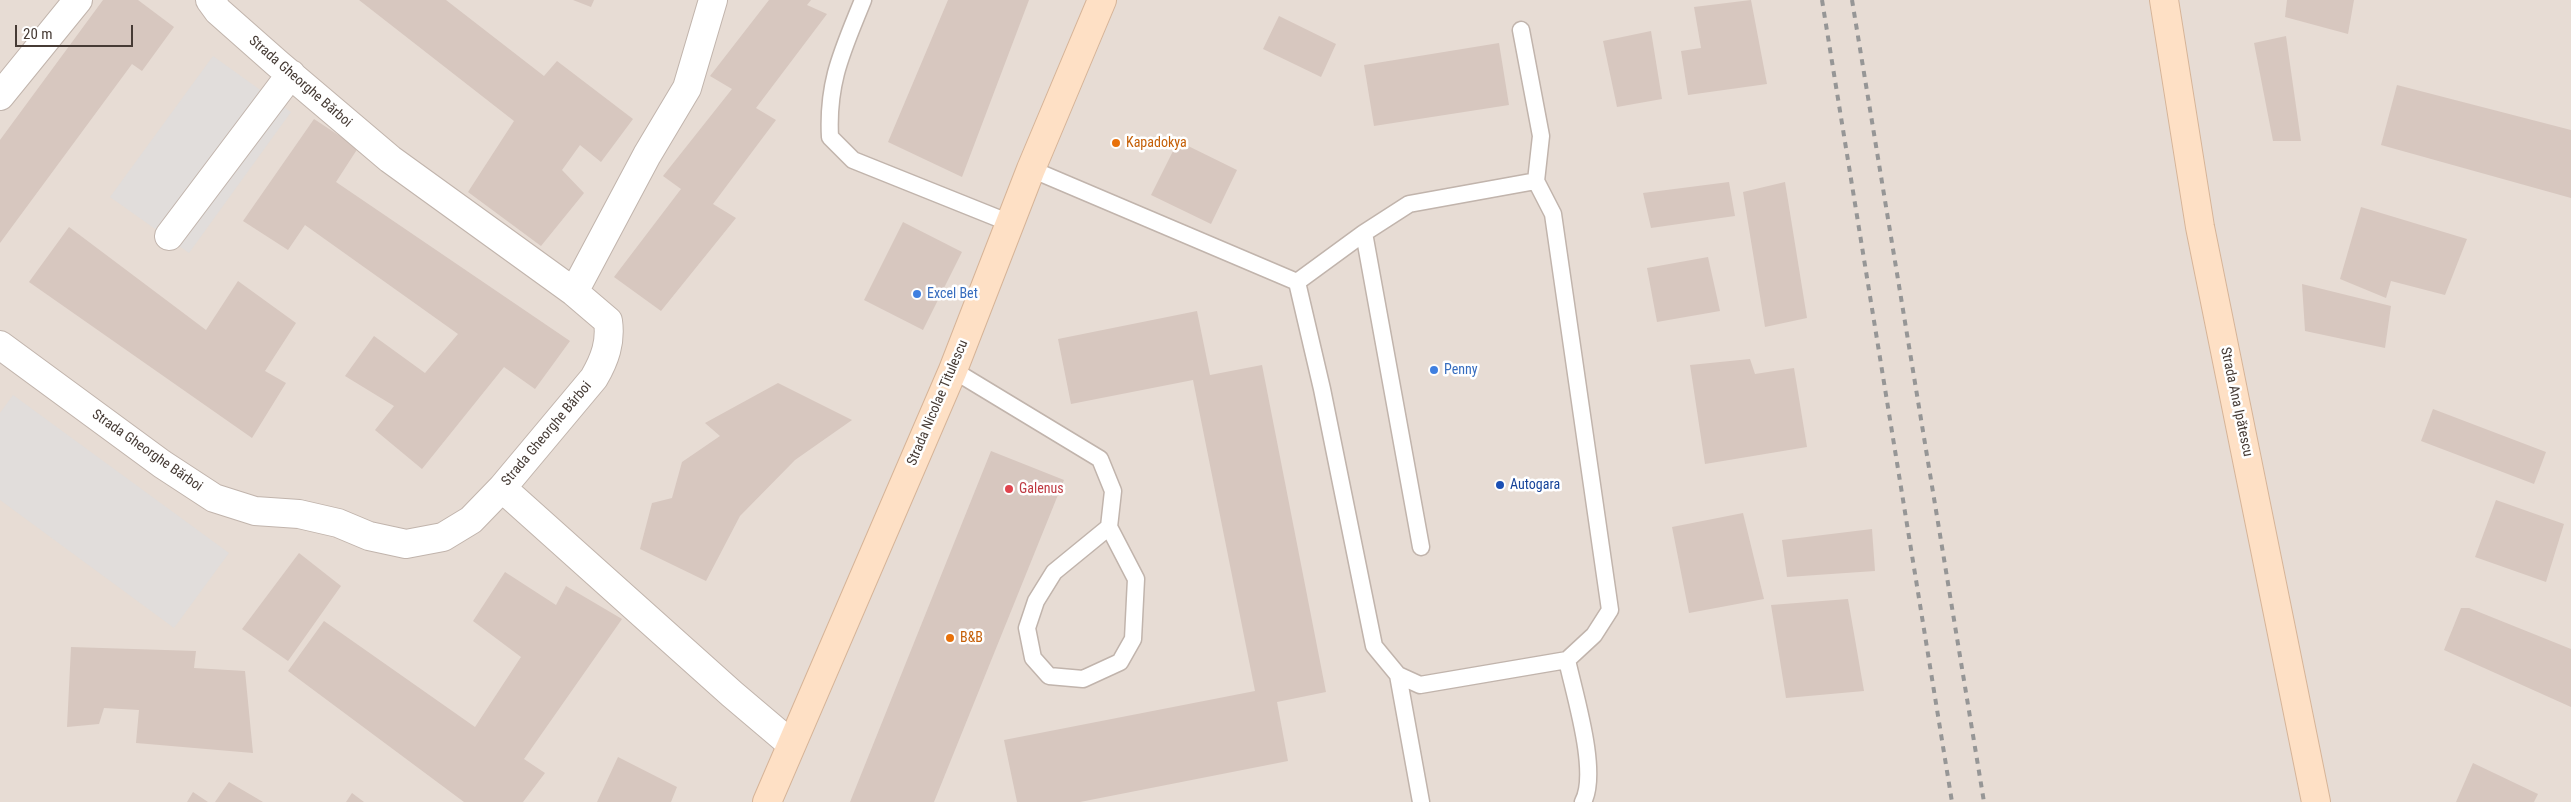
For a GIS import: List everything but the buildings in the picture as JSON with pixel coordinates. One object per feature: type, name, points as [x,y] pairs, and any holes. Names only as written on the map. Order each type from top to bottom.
[{"type":"main road","name":"Strada Ana Ipătescu","points":[[2164,0],[2200,227],[2316,802]]},
{"type":"main road","name":"Strada Nicolae Titulescu","points":[[767,802],[953,370],[1031,169],[1098,4]]},
{"type":"street","points":[[0,96],[78,0]]},
{"type":"street","name":"Strada Gheorghe Bărboi","points":[[0,345],[162,464],[214,498],[255,511],[307,516],[338,523],[369,536],[406,544],[443,537],[471,520],[502,488],[594,378],[604,360],[610,335],[608,320],[574,292],[390,160],[235,26],[210,0]]},
{"type":"street","points":[[574,292],[647,154],[687,88],[713,0]]},
{"type":"street","points":[[169,236],[291,74]]},
{"type":"street","points":[[502,488],[732,694],[791,744]]},
{"type":"lane","points":[[863,0],[836,67],[829,109],[830,137],[853,160],[1010,223]]},
{"type":"lane","points":[[1297,282],[1322,389],[1374,646],[1398,675],[1420,685],[1567,660],[1594,635],[1610,610],[1552,214],[1536,182],[1541,136],[1521,30]]},
{"type":"lane","points":[[1031,169],[1297,282]]},
{"type":"lane","points":[[1297,282],[1364,233],[1409,204],[1536,182]]},
{"type":"lane","points":[[1364,233],[1421,547]]},
{"type":"lane","points":[[953,370],[1100,459],[1113,491],[1109,527],[1136,578],[1133,639],[1120,662],[1083,679],[1049,676],[1033,658],[1027,628],[1036,601],[1054,572],[1109,527]]},
{"type":"lane","points":[[1567,660],[1584,733],[1589,770],[1583,802]]},
{"type":"lane","points":[[1398,675],[1421,802]]},
{"type":"shaded area","points":[[0,0],[2571,0],[2571,802],[0,802]]},
{"type":"shaded area","points":[[213,56],[291,112],[189,253],[110,197]]},
{"type":"shaded area","points":[[13,395],[229,553],[174,628],[0,500],[0,413]]},
{"type":"railway","points":[[1822,0],[1952,802]]},
{"type":"railway","points":[[1852,0],[1984,802]]},
{"type":"place","name":"Kapadokya","points":[[1116,143]]},
{"type":"place","name":"Excel Bet","points":[[917,294]]},
{"type":"place","name":"Penny","points":[[1434,370]]},
{"type":"place","name":"Autogara","points":[[1500,485]]},
{"type":"place","name":"Galenus","points":[[1009,489]]},
{"type":"place","name":"B&B","points":[[950,638]]}]
